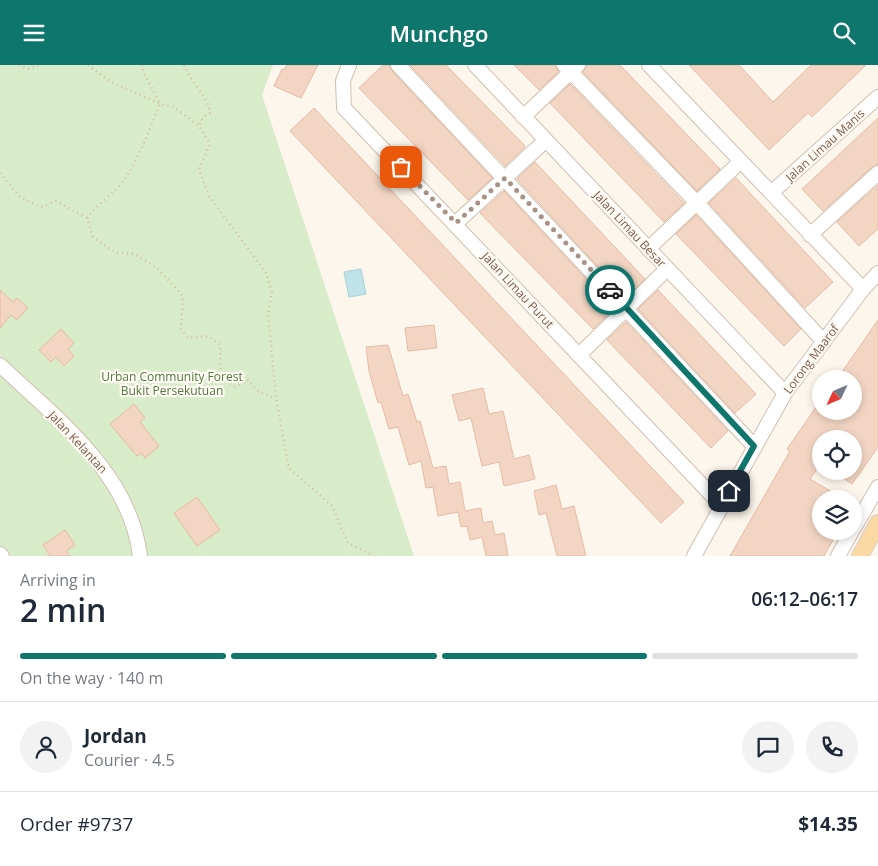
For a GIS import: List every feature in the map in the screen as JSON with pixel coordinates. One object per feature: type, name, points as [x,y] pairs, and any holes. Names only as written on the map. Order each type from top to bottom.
[{"type":"main road","points":[[860,556],[878,523]]},
{"type":"street","name":"Jalan Limau Purut","points":[[349,65],[343,81],[344,108],[456,223],[721,505]]},
{"type":"street","points":[[398,65],[754,446]]},
{"type":"street","name":"Jalan Limau Besar","points":[[475,65],[785,393]]},
{"type":"street","points":[[649,65],[863,289]]},
{"type":"street","points":[[523,117],[571,68],[824,342]]},
{"type":"street","name":"Jalan Limau Manis","points":[[772,193],[878,97]]},
{"type":"street","points":[[456,223],[546,140]]},
{"type":"street","points":[[648,249],[741,161]]},
{"type":"street","points":[[810,235],[878,173]]},
{"type":"street","points":[[579,355],[667,269]]},
{"type":"street","name":"Lorong Maarof","points":[[694,556],[785,393],[863,289],[878,273]]},
{"type":"street","name":"Jalan Kelantan","points":[[0,365],[56,417],[108,475],[129,510],[139,549],[152,556]]},
{"type":"street","points":[[862,515],[878,487]]},
{"type":"street","points":[[838,556],[847,540]]},
{"type":"path","points":[[19,65],[27,69],[39,65]]},
{"type":"path","points":[[88,65],[110,81],[160,104],[174,107],[199,126],[210,145],[199,169],[209,196],[266,273],[272,292],[268,313],[276,398],[289,468],[332,506],[348,543],[374,556]]},
{"type":"path","points":[[142,65],[142,71],[160,104]]},
{"type":"path","points":[[184,65],[189,78],[209,106],[210,113],[203,117],[199,126]]},
{"type":"path","points":[[87,218],[96,205],[106,201],[138,159],[160,104]]},
{"type":"path","points":[[0,173],[20,197],[41,207],[56,201],[87,218],[93,237],[116,253],[135,254],[158,269],[183,296],[181,329],[188,338],[208,336],[220,345],[221,377],[235,387],[248,380],[259,392],[276,398]]},
{"type":"green space","name":"Urban Community Forest Bukit Persekutuan","points":[[0,65],[273,65],[262,95],[414,556],[0,556]]},
{"type":"water","points":[[361,269],[366,294],[349,297],[344,272]]},
{"type":"building","points":[[287,65],[318,65],[301,98],[274,86],[282,69],[284,70]]},
{"type":"building","points":[[383,65],[389,65],[392,71],[492,178],[468,200],[359,88]]},
{"type":"building","points":[[410,65],[446,65],[525,146],[523,149],[505,166]]},
{"type":"building","points":[[514,65],[555,65],[558,72],[539,90]]},
{"type":"building","points":[[587,65],[620,65],[720,169],[697,191],[583,72]]},
{"type":"building","points":[[689,65],[739,65],[773,102],[811,65],[866,65],[812,117],[808,113],[769,150]]},
{"type":"building","points":[[570,84],[684,203],[664,222],[550,103]]},
{"type":"building","points":[[314,108],[684,502],[661,523],[290,131]]},
{"type":"building","points":[[878,118],[878,164],[872,167],[823,211],[802,189]]},
{"type":"building","points":[[535,162],[645,279],[626,297],[517,179]]},
{"type":"building","points":[[736,178],[833,282],[805,308],[709,203]]},
{"type":"building","points":[[878,185],[878,229],[859,246],[837,222]]},
{"type":"building","points":[[504,191],[614,309],[593,329],[480,213]]},
{"type":"building","points":[[696,215],[801,329],[784,346],[676,234]]},
{"type":"building","points":[[0,290],[13,302],[17,298],[28,308],[17,320],[11,315],[0,328]]},
{"type":"building","points":[[658,290],[756,394],[735,413],[638,309]]},
{"type":"building","points":[[878,320],[878,447],[862,470],[862,430],[812,430],[812,476],[810,479],[829,490],[812,490],[812,540],[833,540],[824,556],[730,556],[790,451],[787,449],[812,413],[812,420],[862,420],[862,370],[843,370]]},
{"type":"building","points":[[626,322],[728,431],[711,448],[607,340]]},
{"type":"building","points":[[434,325],[437,348],[408,351],[405,328]]},
{"type":"building","points":[[61,329],[74,343],[68,349],[74,356],[64,366],[56,357],[51,362],[39,350]]},
{"type":"building","points":[[388,345],[403,396],[408,394],[417,422],[420,421],[433,468],[446,466],[449,484],[460,482],[465,511],[481,508],[483,523],[492,521],[495,535],[504,533],[508,556],[486,556],[482,537],[470,540],[467,526],[461,527],[458,512],[438,516],[433,487],[426,488],[421,461],[409,465],[398,427],[389,429],[381,402],[378,403],[369,371],[366,347]]},
{"type":"building","points":[[483,388],[489,414],[503,411],[514,459],[529,455],[535,479],[504,486],[499,462],[482,466],[471,418],[459,421],[452,395]]},
{"type":"building","points":[[134,404],[145,418],[140,422],[159,446],[145,458],[141,453],[137,456],[110,424]]},
{"type":"building","points":[[846,480],[855,480],[852,484]]},
{"type":"building","points":[[556,485],[562,509],[574,506],[586,556],[557,556],[546,513],[539,515],[534,491]]},
{"type":"building","points":[[197,497],[220,530],[197,546],[174,513]]},
{"type":"building","points":[[65,530],[75,545],[66,551],[70,556],[50,556],[43,545]]},
{"type":"way so far","points":[[401,167],[456,223],[505,178],[610,290]]},
{"type":"route","points":[[610,290],[754,446],[729,491]]}]
